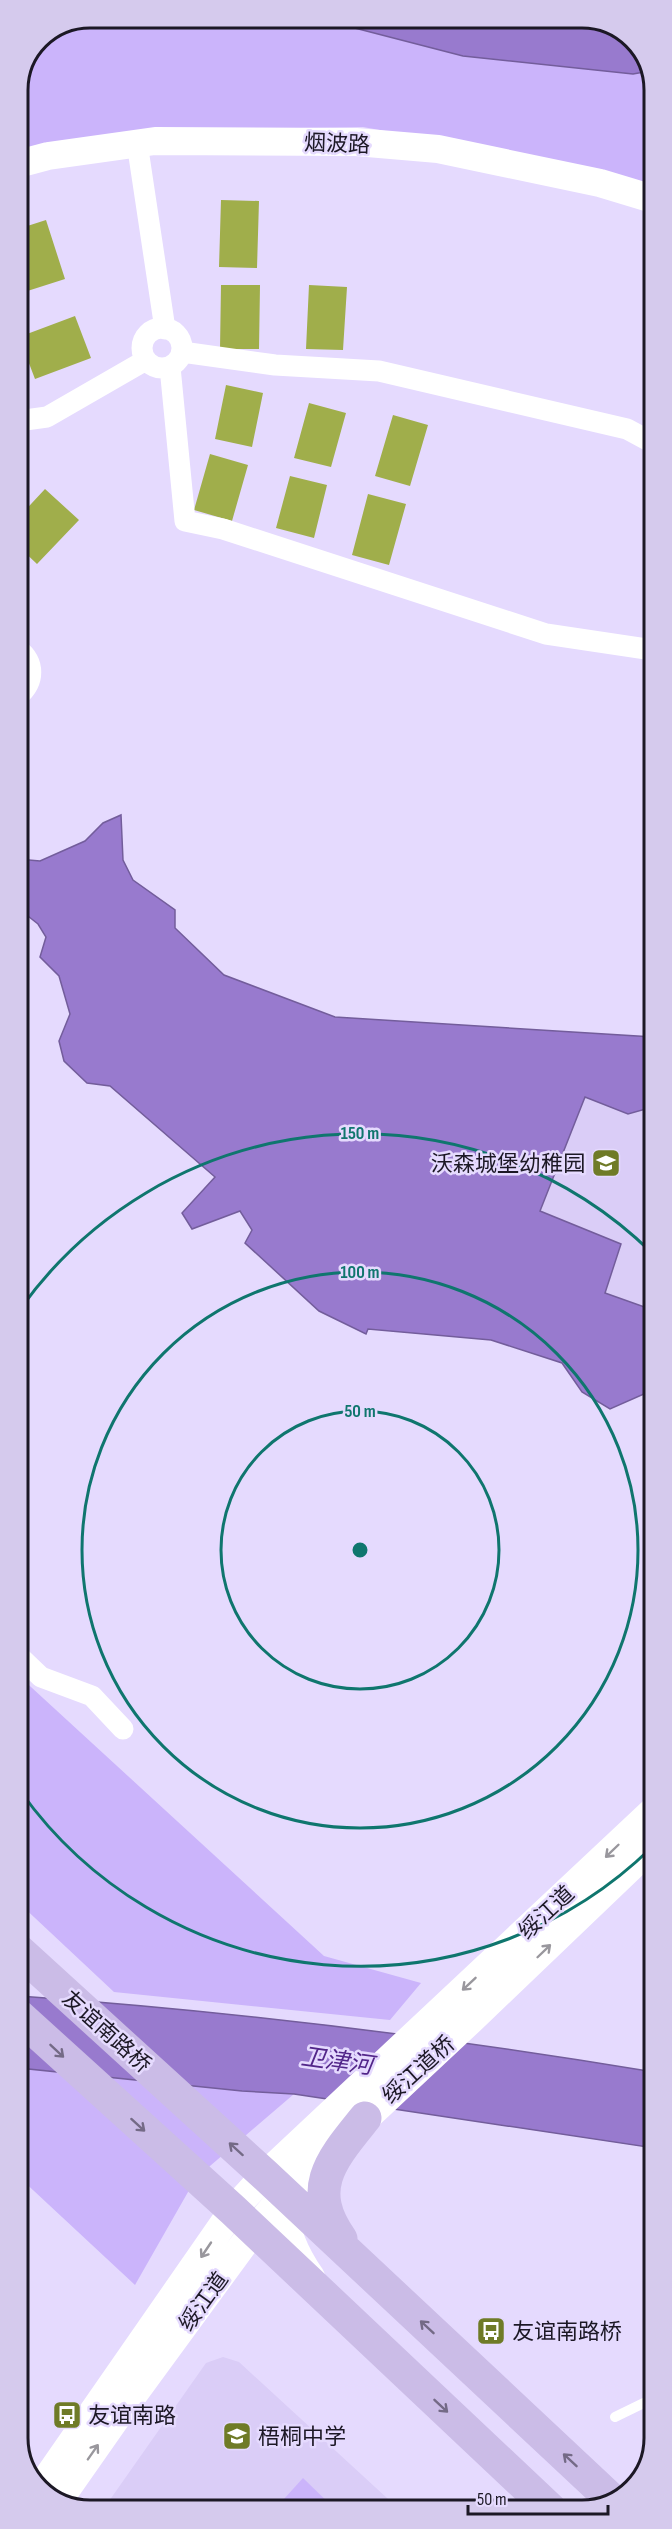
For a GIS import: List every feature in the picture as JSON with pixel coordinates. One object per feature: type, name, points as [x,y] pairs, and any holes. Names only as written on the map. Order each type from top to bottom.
[{"type":"main road","name":"烟波路","points":[[28,161],[48,156],[154,141],[356,142],[438,149],[600,183],[644,196]]},
{"type":"main road","name":"烟波路","points":[[28,174],[153,153],[392,156],[522,176],[644,210]]},
{"type":"main road","name":"绥江道","points":[[438,2013],[644,1819]]},
{"type":"main road","name":"绥江道","points":[[471,2020],[644,1855]]},
{"type":"main road","name":"友谊南路桥","points":[[31,1962],[275,2185]]},
{"type":"main road","name":"绥江道桥","points":[[275,2185],[297,2161],[312,2137],[331,2115],[438,2013]]},
{"type":"main road","name":"绥江道桥","points":[[365,2118],[471,2020]]},
{"type":"main road","points":[[28,2024],[243,2220],[540,2500]]},
{"type":"main road","name":"绥江道","points":[[45,2481],[243,2220],[275,2185],[365,2118]]},
{"type":"main road","points":[[356,2260],[329,2217],[323,2202],[323,2189],[330,2164],[365,2118]]},
{"type":"main road","points":[[275,2185],[291,2238],[305,2268],[322,2294]]},
{"type":"main road","points":[[275,2185],[607,2495]]},
{"type":"main road","name":"绥江道","points":[[63,2494],[115,2420],[243,2220]]},
{"type":"street","points":[[139,156],[165,329]]},
{"type":"street","points":[[644,438],[627,429],[380,371],[176,359],[156,368],[142,354],[144,340],[152,331],[165,329],[180,339],[176,359],[185,521],[223,529],[546,634],[644,649]]},
{"type":"street","points":[[28,420],[47,417],[146,360]]},
{"type":"street","points":[[28,662],[31,670],[28,683]]},
{"type":"street","points":[[28,1665],[41,1677],[92,1696],[123,1730]]},
{"type":"lane","points":[[615,2416],[644,2403]]},
{"type":"shaded area","points":[[90,28],[594,30],[606,33],[623,44],[635,59],[640,70],[644,90],[644,186],[596,169],[363,127],[175,130],[28,149],[28,90],[33,66],[39,56],[56,39],[66,33]]},
{"type":"shaded area","name":"沃森城堡幼稚园","points":[[585,1097],[628,1114],[644,1110],[644,1307],[605,1293],[540,1212]]},
{"type":"shaded area","points":[[28,1684],[324,1956],[421,1983],[390,2020],[114,1992],[28,1911]]},
{"type":"shaded area","points":[[28,2069],[242,2091],[294,2094],[196,2178],[135,2285],[28,2185]]},
{"type":"shaded area","name":"梧桐中学","points":[[223,2357],[239,2362],[389,2500],[110,2500],[206,2363]]},
{"type":"shaded area","points":[[303,2478],[326,2500],[283,2500]]},
{"type":"water","points":[[357,29],[594,30],[606,33],[623,44],[635,59],[641,73],[633,74],[463,56]]},
{"type":"water","points":[[121,815],[123,860],[133,880],[175,910],[175,928],[224,975],[335,1017],[644,1036],[644,1110],[628,1114],[585,1097],[540,1211],[621,1244],[605,1293],[644,1307],[644,1394],[610,1409],[582,1392],[562,1363],[491,1340],[368,1329],[366,1334],[319,1311],[245,1243],[252,1230],[240,1211],[192,1229],[182,1213],[215,1177],[110,1086],[87,1083],[64,1061],[59,1041],[70,1014],[59,976],[40,957],[46,937],[38,924],[28,916],[28,860],[40,861],[85,841],[103,823]]},
{"type":"water","name":"卫津河","points":[[28,1997],[258,2017],[496,2047],[644,2070],[644,2146],[294,2094],[242,2091],[28,2069]]},
{"type":"building","points":[[221,200],[259,201],[257,268],[219,267]]},
{"type":"building","points":[[46,220],[65,279],[28,291],[28,226]]},
{"type":"building","points":[[221,285],[260,285],[259,349],[220,349]]},
{"type":"building","points":[[309,285],[347,287],[343,350],[306,349]]},
{"type":"building","points":[[75,316],[91,358],[35,379],[28,361],[28,334]]},
{"type":"building","points":[[226,385],[263,393],[252,447],[215,439]]},
{"type":"building","points":[[309,403],[346,413],[331,467],[294,458]]},
{"type":"building","points":[[393,415],[428,425],[410,486],[375,476]]},
{"type":"building","points":[[210,454],[248,465],[232,521],[194,510]]},
{"type":"building","points":[[290,476],[327,485],[314,538],[276,528]]},
{"type":"building","points":[[45,489],[79,520],[37,564],[28,555],[28,507]]},
{"type":"building","points":[[368,494],[406,504],[389,565],[352,555]]},
{"type":"place","name":"沃森城堡幼稚园","points":[[606,1163]]},
{"type":"place","name":"友谊南路桥","points":[[491,2331]]},
{"type":"place","name":"友谊南路","points":[[67,2415]]},
{"type":"place","name":"梧桐中学","points":[[237,2436]]}]
